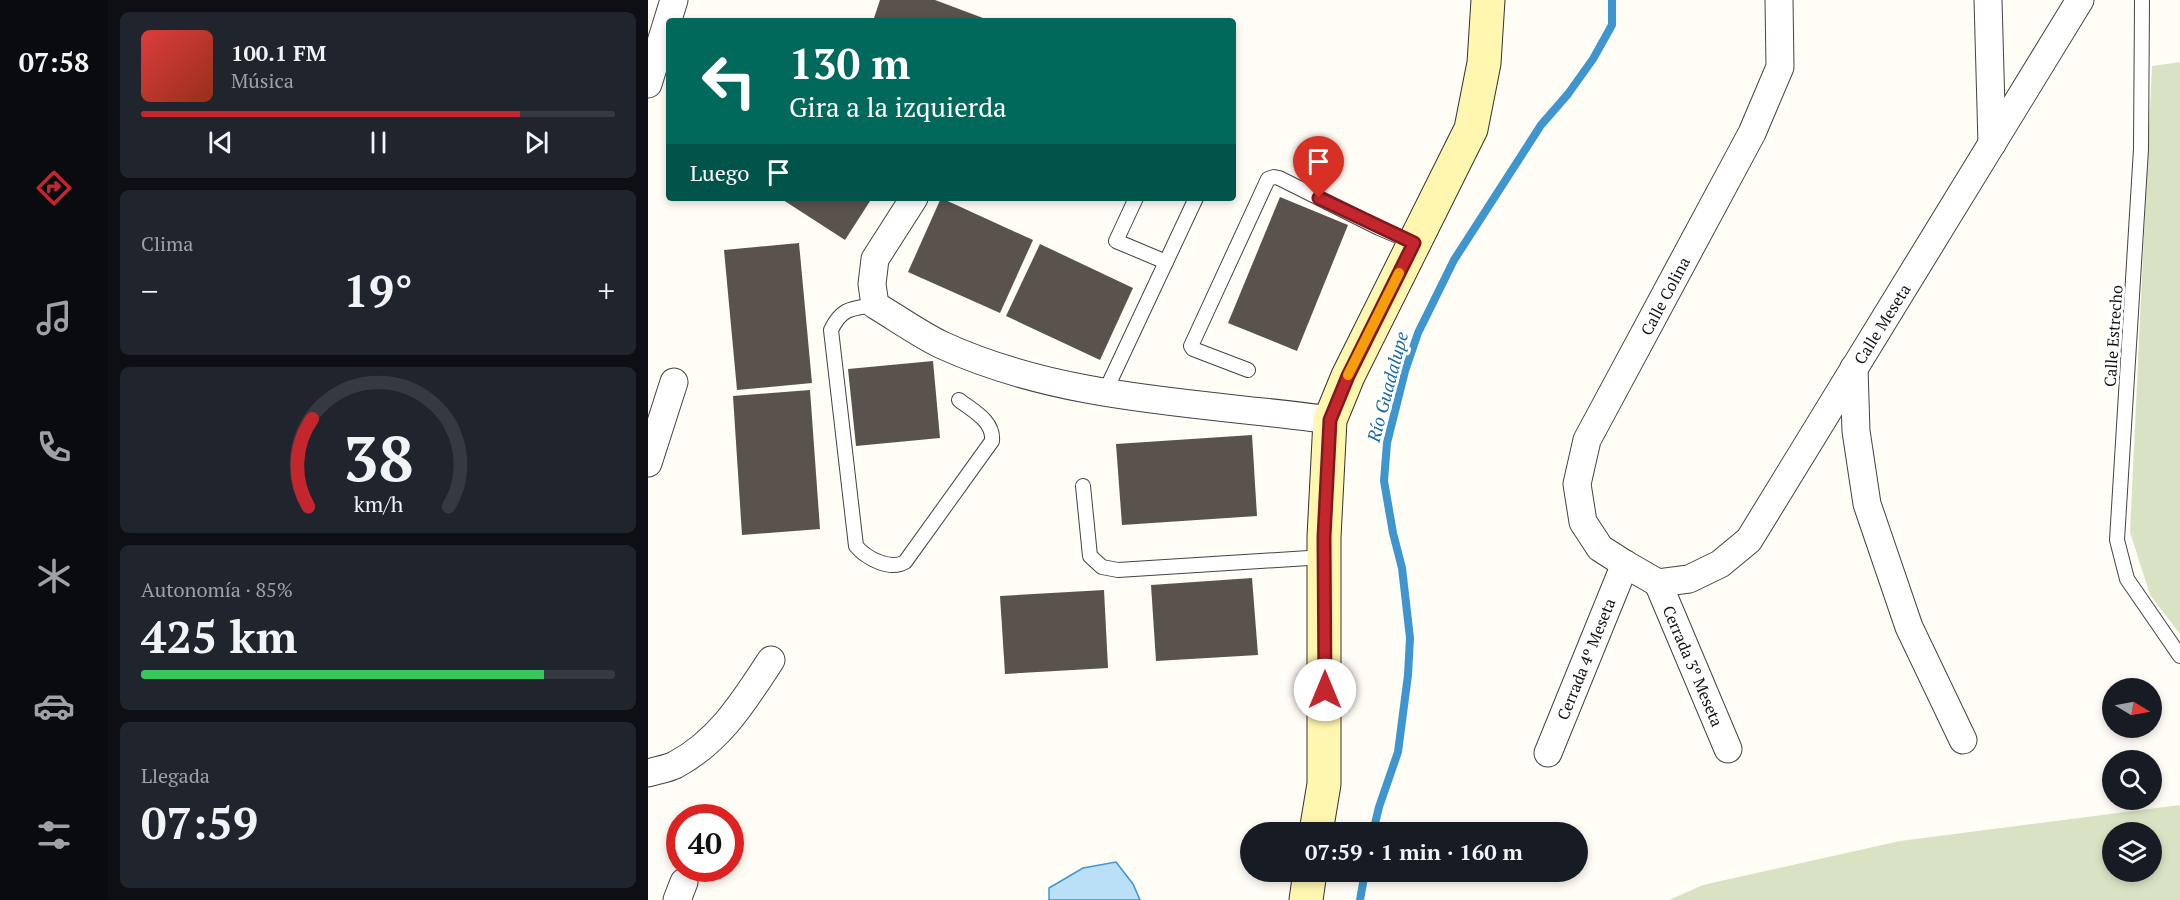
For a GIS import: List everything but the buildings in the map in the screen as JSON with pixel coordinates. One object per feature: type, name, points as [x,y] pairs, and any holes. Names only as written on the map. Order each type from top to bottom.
[{"type":"street","points":[[668,18],[674,0]]},
{"type":"street","points":[[1318,822],[1324,784],[1324,556],[1330,420],[1348,376],[1471,129],[1484,63],[1488,0]]},
{"type":"street","name":"Calle Colina","points":[[1640,573],[1600,548],[1583,522],[1577,484],[1587,440],[1752,133],[1780,67],[1779,0]]},
{"type":"street","points":[[1988,0],[1992,144]]},
{"type":"street","name":"Calle Meseta","points":[[1640,573],[1689,579],[1720,564],[1749,540],[2080,0]]},
{"type":"street","points":[[648,84],[666,26]]},
{"type":"street","points":[[912,201],[875,259],[872,284],[875,305],[940,344],[998,367],[1061,385],[1330,420]]},
{"type":"street","points":[[1854,368],[1856,431],[1867,504],[1909,627],[1963,740]]},
{"type":"street","points":[[648,463],[674,382]]},
{"type":"street","name":"Cerrada 3º Meseta","points":[[1640,573],[1728,749]]},
{"type":"street","name":"Cerrada 4º Meseta","points":[[1548,753],[1640,573]]},
{"type":"street","points":[[648,773],[673,766],[709,742],[737,712],[771,660]]},
{"type":"street","points":[[1306,900],[1309,882]]},
{"type":"lane","name":"Calle Estrecho","points":[[2142,0],[2141,149],[2117,540],[2127,579],[2180,656]]},
{"type":"lane","points":[[1248,370],[1192,349],[1191,346],[1268,179],[1279,178],[1414,243]]},
{"type":"lane","points":[[1135,201],[1116,241],[1166,262]]},
{"type":"lane","points":[[1105,392],[1195,201]]},
{"type":"lane","points":[[875,305],[846,310],[837,318],[831,330],[856,546],[863,554],[890,565],[898,566],[905,562],[992,441],[993,432],[990,425],[959,400]]},
{"type":"lane","points":[[1083,486],[1090,555],[1102,567],[1118,570],[1324,556]]},
{"type":"green space","points":[[2180,62],[2180,634],[2150,595],[2130,532],[2152,66]]},
{"type":"green space","points":[[2180,805],[2180,900],[1669,900],[1703,885],[1900,841],[2141,810],[2162,810],[2162,807]]},
{"type":"water","points":[[1116,862],[1133,884],[1140,900],[1049,900],[1049,888],[1083,868]]},
{"type":"waterway","name":"Río Guadalupe","points":[[1375,822],[1398,752],[1408,675],[1410,638],[1402,568],[1384,481],[1387,443],[1405,371],[1418,333],[1454,260],[1541,125],[1568,94],[1593,59],[1612,25],[1612,0]]},
{"type":"waterway","name":"Río Guadalupe","points":[[1360,900],[1363,882]]},
{"type":"slow traffic","points":[[1348,375],[1399,273]]},
{"type":"route","points":[[1319,198],[1414,243],[1348,376],[1330,420],[1324,537],[1325,690]]}]
